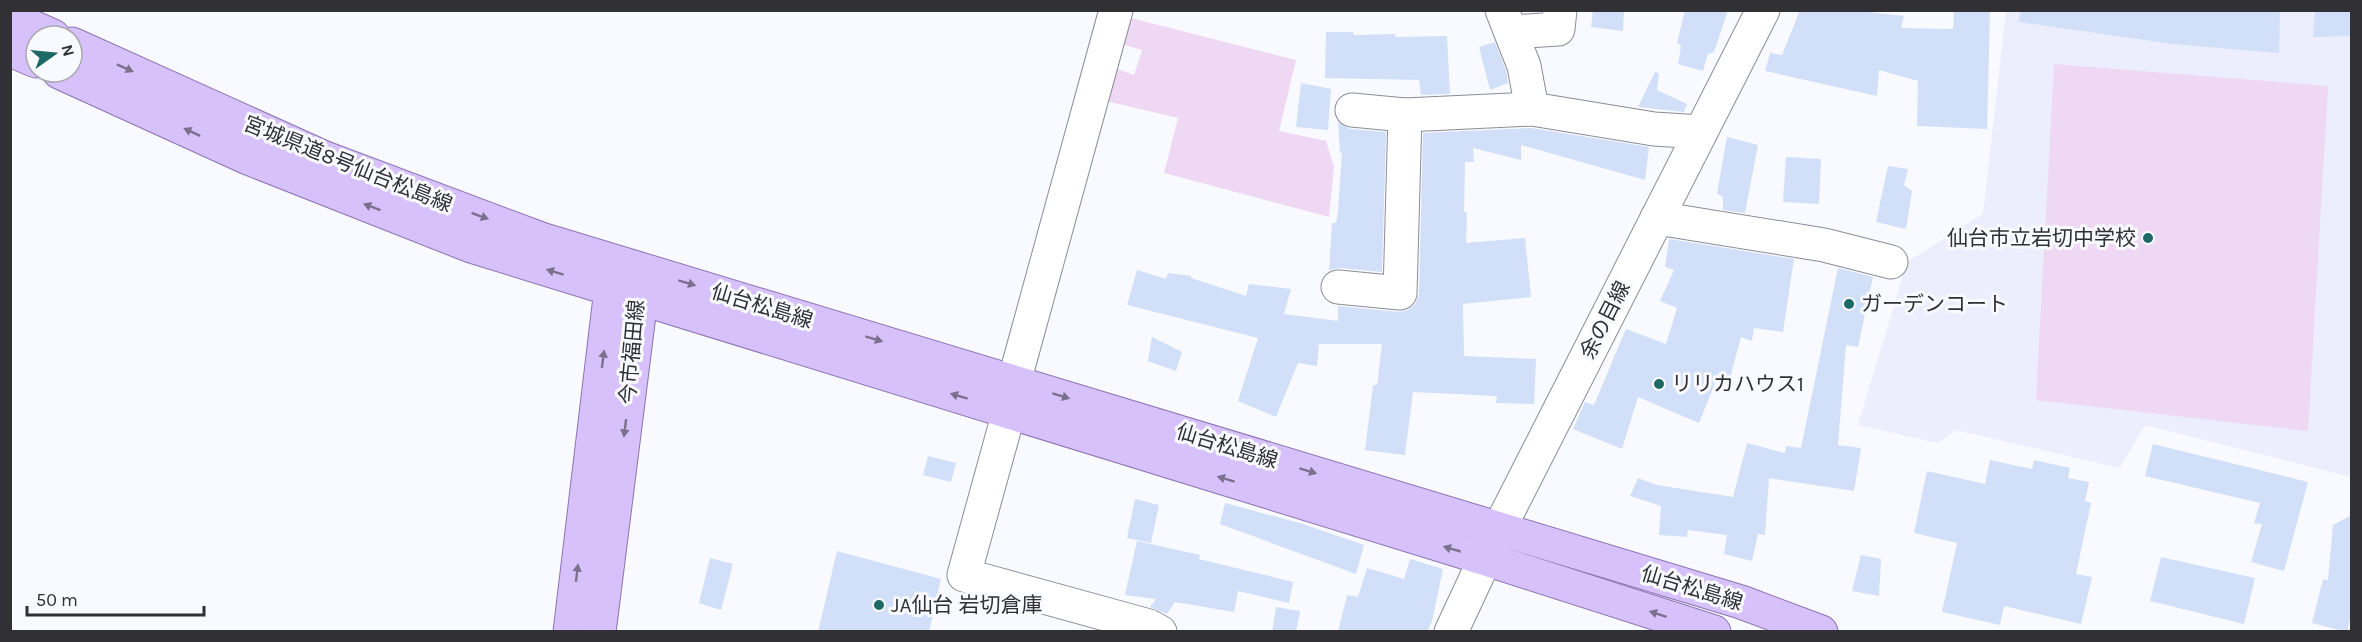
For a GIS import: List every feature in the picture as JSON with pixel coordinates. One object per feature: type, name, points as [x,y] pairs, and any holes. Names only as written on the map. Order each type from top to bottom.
[{"type":"main road","points":[[10,17],[26,24]]},
{"type":"main road","name":"宮城県道8号仙台松島線","points":[[84,49],[325,158],[541,239],[628,285]]},
{"type":"main road","points":[[10,50],[24,56]]},
{"type":"main road","name":"宮城県道8号仙台松島線","points":[[84,83],[260,163],[471,246],[628,285]]},
{"type":"main road","name":"仙台松島線","points":[[628,285],[1012,397],[1499,529],[1741,602],[1821,632]]},
{"type":"main road","name":"今市福田線","points":[[570,632],[628,285]]},
{"type":"main road","name":"今市福田線","points":[[599,632],[628,285]]},
{"type":"main road","name":"仙台松島線","points":[[1012,397],[1486,559],[1714,632]]},
{"type":"street","points":[[1116,10],[964,575],[1149,626],[1160,632]]},
{"type":"street","points":[[1506,21],[1558,29],[1560,10]]},
{"type":"street","name":"余の目線","points":[[1451,632],[1499,529],[1762,10]]},
{"type":"street","points":[[1506,21],[1524,66],[1532,109]]},
{"type":"street","points":[[1352,111],[1405,115],[1532,109],[1654,129],[1701,132]]},
{"type":"street","points":[[1338,287],[1400,293],[1405,115]]},
{"type":"street","points":[[1658,218],[1824,245],[1891,262]]},
{"type":"shaded area","name":"仙台市立岩切中学校","points":[[2006,11],[2351,11],[2351,477],[2145,425],[2120,468],[1956,430],[1938,443],[1858,425],[1907,262],[1983,214]]},
{"type":"shaded area","points":[[1127,17],[1296,60],[1279,131],[1326,141],[1334,167],[1329,217],[1164,173],[1178,118],[1106,101],[1115,68],[1134,75],[1142,50],[1121,44]]},
{"type":"shaded area","points":[[2054,64],[2328,86],[2308,431],[2036,400]]},
{"type":"building","points":[[1593,10],[1624,10],[1623,31],[1591,27]]},
{"type":"building","points":[[1685,10],[1728,10],[1714,52],[1708,54],[1703,71],[1678,64],[1681,46],[1677,43]]},
{"type":"building","points":[[1800,10],[1851,10],[1904,16],[1901,28],[1953,29],[1954,10],[1990,10],[1987,129],[1917,126],[1918,81],[1879,70],[1877,96],[1765,71],[1770,53],[1782,55]]},
{"type":"building","points":[[2020,10],[2280,10],[2279,53],[2173,44],[2019,22]]},
{"type":"building","points":[[2315,10],[2352,10],[2352,36],[2313,37]]},
{"type":"building","points":[[1326,32],[1353,32],[1354,35],[1395,34],[1395,37],[1447,36],[1450,94],[1421,95],[1419,80],[1325,78]]},
{"type":"building","points":[[1495,42],[1508,83],[1490,90],[1479,47]]},
{"type":"building","points":[[1655,72],[1659,73],[1657,90],[1687,104],[1684,112],[1638,107]]},
{"type":"building","points":[[1301,83],[1331,89],[1328,130],[1296,127]]},
{"type":"building","points":[[1338,122],[1350,129],[1386,132],[1382,272],[1340,268],[1329,270],[1332,223],[1336,223],[1338,211],[1342,153],[1340,153]]},
{"type":"building","points":[[1531,128],[1649,147],[1645,180],[1521,145],[1521,160],[1473,148],[1474,162],[1465,162],[1466,243],[1525,238],[1531,297],[1463,304],[1464,356],[1536,359],[1534,404],[1496,403],[1497,396],[1413,392],[1405,455],[1365,450],[1373,385],[1377,385],[1382,344],[1319,344],[1317,366],[1298,363],[1276,417],[1238,401],[1258,338],[1127,305],[1137,270],[1166,279],[1168,273],[1191,276],[1191,278],[1246,296],[1249,284],[1291,289],[1284,314],[1338,321],[1338,306],[1398,312],[1408,310],[1415,304],[1419,294],[1423,133]]},
{"type":"building","points":[[1727,137],[1758,145],[1745,213],[1723,210],[1723,197],[1717,193]]},
{"type":"building","points":[[1786,157],[1821,159],[1819,204],[1783,202]]},
{"type":"building","points":[[1888,166],[1908,169],[1904,185],[1912,191],[1906,229],[1876,222]]},
{"type":"building","points":[[1669,239],[1794,259],[1783,332],[1754,328],[1752,341],[1741,337],[1728,385],[1716,381],[1699,423],[1638,397],[1622,449],[1573,429],[1585,402],[1594,405],[1626,329],[1666,344],[1677,308],[1660,301],[1674,270],[1665,267]]},
{"type":"building","points":[[1838,268],[1873,277],[1858,347],[1846,345],[1838,445],[1861,448],[1854,491],[1769,478],[1765,535],[1758,534],[1752,561],[1724,554],[1727,535],[1688,530],[1687,537],[1659,535],[1661,506],[1630,496],[1638,478],[1657,485],[1733,497],[1747,443],[1785,453],[1786,446],[1801,448]]},
{"type":"building","points":[[1152,337],[1182,352],[1176,371],[1148,361]]},
{"type":"building","points":[[2153,444],[2308,482],[2284,571],[2251,562],[2262,524],[2254,523],[2260,503],[2145,476]]},
{"type":"building","points":[[928,456],[956,463],[951,482],[923,475]]},
{"type":"building","points":[[1990,460],[2032,469],[2034,460],[2070,468],[2068,478],[2089,482],[2085,501],[2091,503],[2076,574],[2092,577],[2081,624],[2004,606],[2000,625],[1942,612],[1957,543],[1914,533],[1927,471],[1985,484]]},
{"type":"building","points":[[1135,499],[1159,505],[1151,543],[1127,538]]},
{"type":"building","points":[[1225,503],[1303,524],[1364,545],[1356,574],[1220,524]]},
{"type":"building","points":[[2352,515],[2352,610],[2347,632],[2312,623],[2323,579],[2328,580],[2333,525]]},
{"type":"building","points":[[1137,541],[1200,555],[1199,559],[1293,582],[1289,603],[1238,591],[1234,612],[1175,602],[1167,614],[1150,607],[1156,599],[1125,595]]},
{"type":"building","name":"JA仙台 岩切倉庫","points":[[837,551],[941,579],[929,632],[818,632]]},
{"type":"building","points":[[1861,555],[1881,559],[1879,596],[1852,591]]},
{"type":"building","points":[[2161,557],[2255,578],[2244,624],[2150,601]]},
{"type":"building","points":[[710,558],[733,564],[721,610],[699,603]]},
{"type":"building","points":[[1410,559],[1443,569],[1432,621],[1427,632],[1338,632],[1347,595],[1358,597],[1367,568],[1404,579]]},
{"type":"building","points":[[1276,607],[1300,611],[1296,632],[1272,632]]},
{"type":"place","name":"仙台市立岩切中学校","points":[[2148,238]]},
{"type":"place","name":"ガーデンコート","points":[[1849,304]]},
{"type":"place","name":"リリカハウス1","points":[[1659,384]]},
{"type":"place","name":"JA仙台 岩切倉庫","points":[[879,605]]}]
